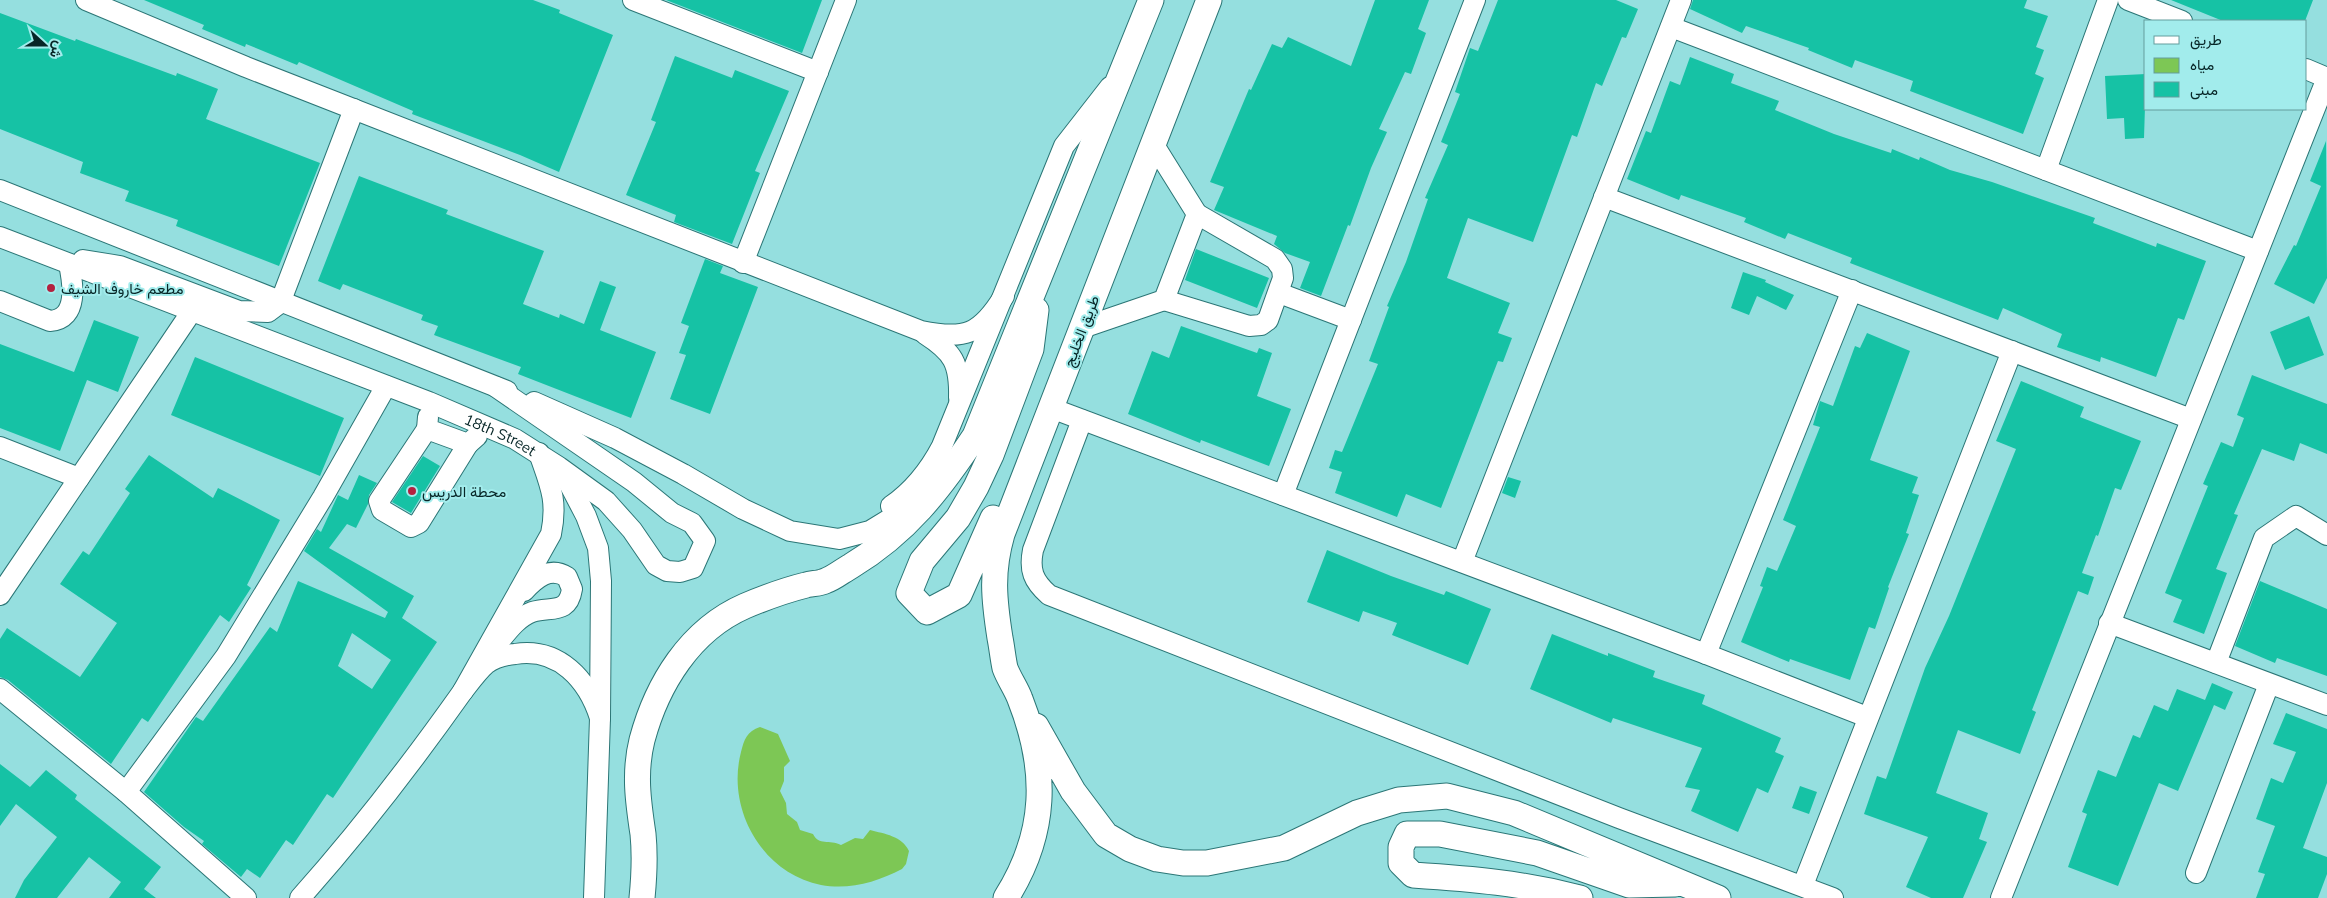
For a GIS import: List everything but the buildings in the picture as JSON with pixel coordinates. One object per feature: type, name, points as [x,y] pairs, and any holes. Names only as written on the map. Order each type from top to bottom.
[{"type":"main road","points":[[642,898],[643,835],[638,805],[637,778],[642,742],[651,708],[666,677],[681,657],[716,623],[744,606],[806,585],[824,582],[887,542],[946,480],[975,436],[1151,0]]},
{"type":"main road","name":"طريق الخليج","points":[[1020,699],[1006,669],[994,603],[993,576],[996,554],[1002,534],[1209,0]]},
{"type":"main road","points":[[1041,273],[1031,349],[991,454],[976,488],[958,518],[922,561],[909,593],[927,612],[959,595],[1012,471],[1051,408]]},
{"type":"main road","points":[[1020,699],[1073,791],[1106,835],[1130,849],[1157,858],[1184,863],[1208,863],[1284,848],[1357,813],[1399,800],[1446,796],[1514,813],[1718,898]]},
{"type":"main road","points":[[1006,898],[1020,876],[1031,847],[1039,812],[1041,782],[1033,742],[1020,699]]},
{"type":"main road","points":[[1580,898],[1542,888],[1504,882],[1413,875],[1401,863],[1401,847],[1407,834],[1440,834],[1537,853],[1629,884],[1684,884]]},
{"type":"street","points":[[743,263],[846,0]]},
{"type":"street","points":[[1283,495],[1474,0]]},
{"type":"street","points":[[1462,562],[1681,0]]},
{"type":"street","points":[[2046,170],[2108,0]]},
{"type":"street","points":[[2128,0],[2179,20]]},
{"type":"street","points":[[641,1],[818,72]]},
{"type":"street","points":[[95,2],[354,110],[921,331],[944,336],[972,331],[984,324],[1004,296]]},
{"type":"street","points":[[1671,27],[2258,251]]},
{"type":"street","points":[[496,387],[562,405],[661,447],[765,510],[805,524],[826,526],[846,524],[882,512],[917,485],[931,467],[942,446],[1064,146],[1125,68]]},
{"type":"street","points":[[2001,898],[2327,78],[2307,70]]},
{"type":"street","points":[[45,255],[120,266],[239,311],[268,312],[280,302],[354,110]]},
{"type":"street","points":[[1082,328],[1164,300],[1248,326],[1260,325],[1268,320],[1279,293],[1283,278],[1282,269],[1275,259],[1197,214],[1154,145]]},
{"type":"street","points":[[0,190],[496,387],[615,438],[683,474],[743,509],[790,531],[839,539],[870,531],[914,505],[946,480]]},
{"type":"street","points":[[1604,197],[2191,419]]},
{"type":"street","points":[[1164,300],[1197,214]]},
{"type":"street","name":"18th Street","points":[[0,237],[489,426],[539,453],[606,500],[632,530],[656,565],[667,571],[680,572],[693,568],[705,541],[692,523],[672,513],[634,482],[496,387]]},
{"type":"street","points":[[0,301],[50,321],[58,321],[63,317],[74,296],[70,264]]},
{"type":"street","points":[[1706,654],[1852,290]]},
{"type":"street","points":[[1279,293],[1351,320]]},
{"type":"street","points":[[0,595],[192,311]]},
{"type":"street","points":[[921,331],[945,347],[952,357],[958,376],[959,404]]},
{"type":"street","points":[[1803,885],[1867,717],[2012,352]]},
{"type":"street","points":[[126,792],[226,656],[323,497],[386,386]]},
{"type":"street","points":[[429,402],[427,429],[379,502],[382,510],[411,527],[419,523],[468,444],[489,426]]},
{"type":"street","points":[[1051,408],[1706,654],[1867,717]]},
{"type":"street","points":[[1082,420],[1032,550],[1030,564],[1033,576],[1039,586],[1049,594],[1618,818],[1834,898]]},
{"type":"street","points":[[427,429],[468,444]]},
{"type":"street","points":[[0,447],[79,478]]},
{"type":"street","points":[[300,898],[355,836],[411,764],[463,691],[551,534],[555,515],[554,496],[539,453]]},
{"type":"street","points":[[559,466],[586,516],[598,548],[601,580],[600,718],[594,898]]},
{"type":"street","points":[[2216,663],[2264,538],[2296,516],[2327,535]]},
{"type":"street","points":[[463,691],[487,664],[503,637],[521,618],[531,612],[564,606],[572,589],[567,577],[562,574],[548,572],[532,582],[515,600]]},
{"type":"street","points":[[2110,623],[2327,705]]},
{"type":"street","points":[[487,664],[504,656],[524,652],[555,659],[570,668],[579,677],[594,699],[600,718]]},
{"type":"street","points":[[2196,873],[2270,684]]},
{"type":"street","points":[[0,689],[126,792],[246,898]]},
{"type":"water","points":[[760,727],[778,734],[790,761],[784,767],[784,781],[780,791],[786,803],[787,814],[797,822],[800,830],[813,834],[818,840],[841,845],[855,838],[863,839],[870,830],[887,834],[902,842],[909,851],[906,864],[902,869],[883,878],[853,886],[821,885],[800,878],[782,867],[766,853],[753,835],[744,816],[739,795],[738,774],[745,740],[752,731]]},
{"type":"place","name":"مطعم خاروف الشيف","points":[[51,288]]},
{"type":"place","name":"محطة الدريس","points":[[412,491]]}]
